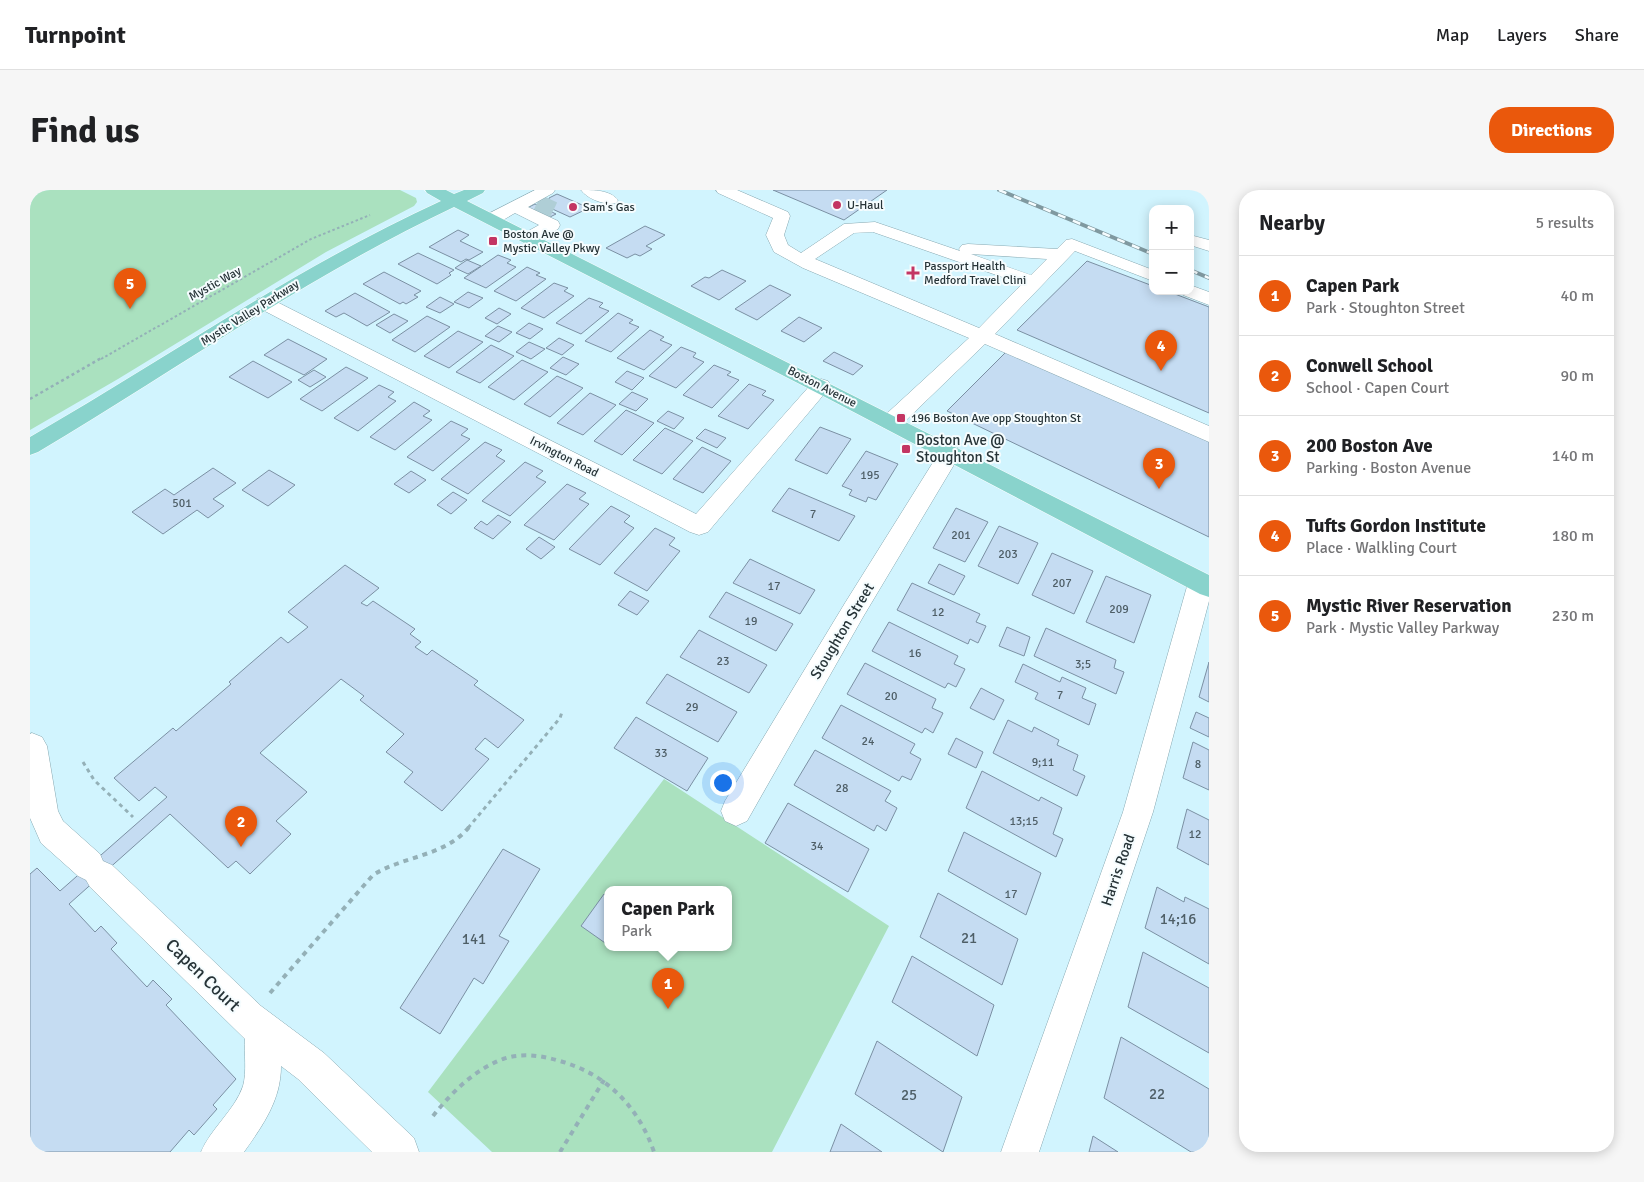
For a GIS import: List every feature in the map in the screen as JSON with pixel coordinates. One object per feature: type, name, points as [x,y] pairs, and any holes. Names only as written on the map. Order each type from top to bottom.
[{"type":"main road","name":"Boston Avenue","points":[[433,190],[950,452],[1205,585]]},
{"type":"main road","name":"Mystic Valley Parkway","points":[[30,447],[122,393],[264,303],[354,251],[477,190]]},
{"type":"street","points":[[589,190],[610,200]]},
{"type":"street","points":[[724,190],[782,216],[775,235],[780,248],[810,264],[982,336],[1209,435]]},
{"type":"street","points":[[492,219],[532,200],[555,219],[529,238]]},
{"type":"street","points":[[810,264],[805,258],[850,228],[875,227],[1033,282]]},
{"type":"street","points":[[1194,241],[1209,246]]},
{"type":"street","points":[[891,422],[982,336],[1072,244],[1149,274]]},
{"type":"street","points":[[934,247],[1061,255]]},
{"type":"street","points":[[1194,293],[1209,299]]},
{"type":"street","name":"Irvington Road","points":[[264,303],[699,526],[820,386]]},
{"type":"street","name":"Stoughton Street","points":[[736,811],[854,610],[950,452]]},
{"type":"street","name":"Harris Road","points":[[1020,1152],[1138,812],[1205,585]]},
{"type":"street","name":"Capen Court","points":[[30,747],[32,746],[43,812],[52,832],[256,1025],[311,1066],[400,1152]]},
{"type":"street","points":[[220,1152],[252,1109],[262,1084],[256,1025]]},
{"type":"path","name":"Mystic Way","points":[[30,398],[311,239],[371,214]]},
{"type":"path","points":[[256,1025],[373,875],[384,868],[450,844],[462,836],[560,718],[562,712]]},
{"type":"path","points":[[82,762],[94,780],[133,817]]},
{"type":"path","points":[[433,1116],[463,1081],[477,1071],[505,1058],[532,1055],[568,1062],[604,1080],[632,1106],[651,1140],[654,1152]]},
{"type":"path","points":[[560,1152],[604,1080]]},
{"type":"green space","points":[[30,190],[400,190],[416,198],[417,202],[414,206],[326,252],[118,379],[30,430]]},
{"type":"green space","points":[[664,779],[889,926],[772,1152],[492,1152],[428,1092]]},
{"type":"building","name":"U-Haul","points":[[773,190],[887,190],[844,220]]},
{"type":"building","points":[[557,194],[589,208],[570,217],[548,207],[549,198]]},
{"type":"building","points":[[535,204],[556,214],[542,221],[521,211]]},
{"type":"building","points":[[645,226],[665,235],[646,246],[652,249],[640,256],[635,254],[627,258],[606,248]]},
{"type":"building","points":[[458,230],[469,235],[460,241],[483,252],[461,262],[429,247]]},
{"type":"building","points":[[418,253],[454,270],[449,273],[451,275],[437,284],[398,264]]},
{"type":"building","points":[[498,255],[511,260],[507,263],[516,267],[486,288],[464,278]]},
{"type":"building","points":[[467,260],[481,266],[468,274],[455,268]]},
{"type":"building","points":[[1087,261],[1149,284],[1149,295],[1178,295],[1209,307],[1209,413],[1017,330]]},
{"type":"building","points":[[527,267],[540,273],[536,275],[546,279],[516,301],[494,291]]},
{"type":"building","points":[[722,270],[746,281],[719,300],[691,286],[705,277],[709,278]]},
{"type":"building","points":[[384,272],[421,291],[414,295],[418,297],[406,304],[403,302],[400,304],[363,284]]},
{"type":"building","points":[[554,283],[568,288],[564,291],[574,296],[544,318],[521,308]]},
{"type":"building","points":[[770,285],[791,295],[757,320],[735,309]]},
{"type":"building","points":[[468,292],[483,298],[469,308],[454,302]]},
{"type":"building","points":[[355,293],[390,312],[367,326],[344,313],[336,317],[325,311]]},
{"type":"building","points":[[440,297],[454,304],[440,313],[426,307]]},
{"type":"building","points":[[589,298],[603,303],[599,307],[609,311],[581,334],[556,323]]},
{"type":"building","points":[[499,308],[511,314],[497,324],[485,318]]},
{"type":"building","points":[[618,313],[633,320],[629,323],[639,327],[611,352],[585,341]]},
{"type":"building","points":[[394,314],[408,321],[390,333],[376,325]]},
{"type":"building","points":[[427,316],[450,327],[415,352],[392,340]]},
{"type":"building","points":[[799,317],[822,328],[804,342],[781,331]]},
{"type":"building","points":[[529,323],[543,329],[530,339],[516,333]]},
{"type":"building","points":[[498,326],[512,332],[499,342],[485,336]]},
{"type":"building","points":[[650,330],[664,337],[660,340],[672,345],[644,370],[617,358]]},
{"type":"building","points":[[458,331],[483,342],[449,368],[424,356]]},
{"type":"building","points":[[559,338],[574,345],[562,355],[546,348]]},
{"type":"building","points":[[288,339],[327,359],[304,375],[264,355]]},
{"type":"building","points":[[529,342],[545,349],[531,359],[516,352]]},
{"type":"building","points":[[491,345],[514,356],[480,383],[456,372]]},
{"type":"building","points":[[681,347],[696,353],[693,357],[704,362],[676,388],[649,376]]},
{"type":"building","points":[[834,352],[863,366],[853,375],[823,361]]},
{"type":"building","points":[[1006,352],[1209,441],[1209,537],[947,411]]},
{"type":"building","points":[[563,357],[579,364],[566,375],[550,368]]},
{"type":"building","points":[[522,360],[548,372],[514,400],[488,387]]},
{"type":"building","points":[[253,361],[292,382],[268,398],[229,377]]},
{"type":"building","points":[[714,365],[731,372],[727,375],[739,380],[712,408],[683,395]]},
{"type":"building","points":[[346,367],[368,378],[322,411],[300,399]]},
{"type":"building","points":[[314,370],[326,377],[310,387],[298,380]]},
{"type":"building","points":[[627,371],[644,378],[632,390],[615,382]]},
{"type":"building","points":[[557,376],[583,388],[550,417],[524,404]]},
{"type":"building","points":[[749,384],[766,391],[762,395],[774,400],[748,429],[718,416]]},
{"type":"building","points":[[379,385],[394,392],[388,397],[396,401],[358,431],[334,418]]},
{"type":"building","points":[[632,392],[648,399],[636,411],[619,404]]},
{"type":"building","points":[[590,393],[616,405],[583,435],[557,423]]},
{"type":"building","points":[[414,402],[430,411],[423,416],[432,420],[395,450],[370,437]]},
{"type":"building","points":[[626,410],[654,423],[622,455],[594,441]]},
{"type":"building","points":[[668,411],[684,418],[674,429],[657,421]]},
{"type":"building","points":[[451,421],[468,429],[461,435],[470,439],[433,471],[407,457]]},
{"type":"building","points":[[820,427],[851,439],[827,474],[795,460]]},
{"type":"building","points":[[665,428],[693,441],[662,474],[633,460]]},
{"type":"building","points":[[705,429],[726,438],[717,448],[696,438]]},
{"type":"building","points":[[485,442],[502,450],[496,456],[505,461],[468,494],[441,479]]},
{"type":"building","points":[[702,447],[731,461],[703,493],[673,479]]},
{"type":"building","points":[[866,451],[898,464],[876,500],[868,497],[866,502],[849,495],[852,490],[842,486]]},
{"type":"building","points":[[525,462],[543,471],[536,477],[546,482],[510,516],[482,501]]},
{"type":"building","points":[[213,468],[236,483],[213,499],[224,506],[208,518],[197,510],[163,534],[132,512],[165,489],[174,495]]},
{"type":"building","points":[[269,470],[295,485],[268,506],[242,490]]},
{"type":"building","points":[[411,471],[426,480],[409,493],[394,484]]},
{"type":"building","points":[[567,484],[586,493],[579,499],[589,504],[554,540],[524,525]]},
{"type":"building","points":[[789,488],[855,516],[839,541],[772,511]]},
{"type":"building","points":[[453,492],[467,500],[451,514],[437,505]]},
{"type":"building","points":[[611,506],[630,516],[624,522],[634,528],[600,565],[569,549]]},
{"type":"building","points":[[956,508],[988,522],[965,562],[933,548]]},
{"type":"building","points":[[498,515],[511,522],[493,539],[474,528],[481,521],[487,525]]},
{"type":"building","points":[[999,526],[1038,543],[1018,584],[978,566]]},
{"type":"building","points":[[655,528],[675,538],[669,545],[680,551],[647,591],[614,573]]},
{"type":"building","points":[[539,537],[555,547],[541,559],[526,549]]},
{"type":"building","points":[[1052,553],[1093,571],[1074,614],[1032,595]]},
{"type":"building","points":[[750,559],[815,590],[800,614],[733,583]]},
{"type":"building","points":[[939,564],[965,576],[954,595],[928,583]]},
{"type":"building","points":[[345,565],[379,588],[361,603],[367,606],[373,601],[415,629],[410,634],[421,642],[415,647],[427,655],[432,650],[478,681],[474,685],[524,720],[498,748],[485,738],[475,749],[489,759],[442,811],[404,782],[413,772],[386,752],[404,734],[360,700],[364,696],[341,679],[260,753],[307,792],[276,821],[291,834],[250,874],[236,861],[228,868],[170,814],[69,904],[95,932],[101,926],[117,943],[111,949],[147,987],[153,980],[172,999],[166,1005],[236,1079],[213,1105],[217,1109],[194,1135],[189,1130],[170,1152],[30,1152],[30,874],[37,868],[60,891],[167,797],[155,787],[139,801],[114,778],[173,728],[176,731],[231,684],[229,682],[281,637],[288,643],[308,627],[288,612]]},
{"type":"building","points":[[1106,576],[1151,595],[1134,643],[1086,622]]},
{"type":"building","points":[[912,583],[980,614],[976,622],[986,626],[978,643],[970,639],[968,644],[897,610]]},
{"type":"building","points":[[630,591],[649,601],[637,615],[618,605]]},
{"type":"building","points":[[726,592],[793,624],[776,651],[709,617]]},
{"type":"building","points":[[889,622],[958,656],[954,664],[965,669],[956,687],[948,683],[945,688],[872,651]]},
{"type":"building","points":[[1007,627],[1030,637],[1024,656],[999,646]]},
{"type":"building","points":[[1046,628],[1116,660],[1114,668],[1124,672],[1116,694],[1034,656]]},
{"type":"building","points":[[699,630],[767,665],[749,693],[680,657]]},
{"type":"building","points":[[1209,662],[1209,702],[1199,697]]},
{"type":"building","points":[[865,663],[936,699],[932,708],[943,713],[933,733],[925,728],[922,733],[847,694]]},
{"type":"building","points":[[1023,664],[1060,682],[1062,677],[1086,688],[1082,698],[1096,704],[1089,725],[1035,699],[1038,693],[1015,682]]},
{"type":"building","points":[[667,674],[737,712],[718,742],[646,703]]},
{"type":"building","points":[[981,688],[1004,700],[994,720],[970,708]]},
{"type":"building","points":[[841,705],[915,744],[910,753],[921,759],[911,780],[902,776],[899,781],[822,738]]},
{"type":"building","points":[[1196,712],[1209,718],[1209,737],[1190,728]]},
{"type":"building","points":[[636,717],[708,758],[687,791],[614,748]]},
{"type":"building","points":[[1008,720],[1032,732],[1034,727],[1059,740],[1057,745],[1078,755],[1073,770],[1085,776],[1077,796],[993,753]]},
{"type":"building","points":[[956,738],[983,752],[976,768],[948,754]]},
{"type":"building","points":[[1193,742],[1209,750],[1209,790],[1183,778]]},
{"type":"building","points":[[815,750],[891,791],[885,801],[897,808],[886,831],[877,825],[874,831],[794,785]]},
{"type":"building","points":[[982,771],[1039,801],[1041,797],[1062,808],[1053,834],[1063,839],[1056,857],[966,808]]},
{"type":"building","points":[[788,803],[869,849],[848,892],[765,843]]},
{"type":"building","points":[[1187,809],[1209,820],[1209,865],[1177,848]]},
{"type":"building","points":[[964,832],[1041,873],[1026,915],[948,871]]},
{"type":"building","points":[[503,849],[540,869],[499,936],[509,941],[483,984],[474,978],[440,1034],[400,1008]]},
{"type":"building","points":[[1157,887],[1184,902],[1185,897],[1209,909],[1209,964],[1145,928]]},
{"type":"building","points":[[938,893],[1018,939],[1002,985],[920,937]]},
{"type":"building","points":[[604,894],[604,942],[581,926]]},
{"type":"building","points":[[1143,952],[1209,988],[1209,1053],[1128,1007]]},
{"type":"building","points":[[912,956],[994,1005],[977,1056],[892,1002]]},
{"type":"building","points":[[1121,1037],[1209,1089],[1209,1152],[1191,1152],[1104,1098]]},
{"type":"building","points":[[877,1041],[962,1097],[943,1152],[855,1094]]},
{"type":"building","points":[[841,1124],[882,1152],[830,1152]]},
{"type":"building","points":[[1093,1136],[1118,1152],[1089,1152]]},
{"type":"tunnel","points":[[537,203],[558,213]]},
{"type":"railway","points":[[999,190],[1149,252]]},
{"type":"railway","points":[[1194,272],[1209,278]]},
{"type":"place","name":"U-Haul","points":[[837,205]]},
{"type":"place","name":"Sam's Gas","points":[[573,207]]},
{"type":"place","name":"Boston Ave @ Mystic Valley Pkwy","points":[[493,241]]},
{"type":"place","name":"Passport Health Medford Travel Clini","points":[[913,273]]},
{"type":"place","name":"Mystic River Reservation","points":[[130,309]]},
{"type":"place","name":"Tufts Gordon Institute","points":[[1161,371]]},
{"type":"place","name":"196 Boston Ave opp Stoughton St","points":[[901,418]]},
{"type":"place","name":"Boston Ave @ Stoughton St","points":[[906,449]]},
{"type":"place","name":"200 Boston Ave","points":[[1159,489]]},
{"type":"place","name":"Conwell School","points":[[241,847]]},
{"type":"place","name":"Capen Park","points":[[668,1009]]}]
